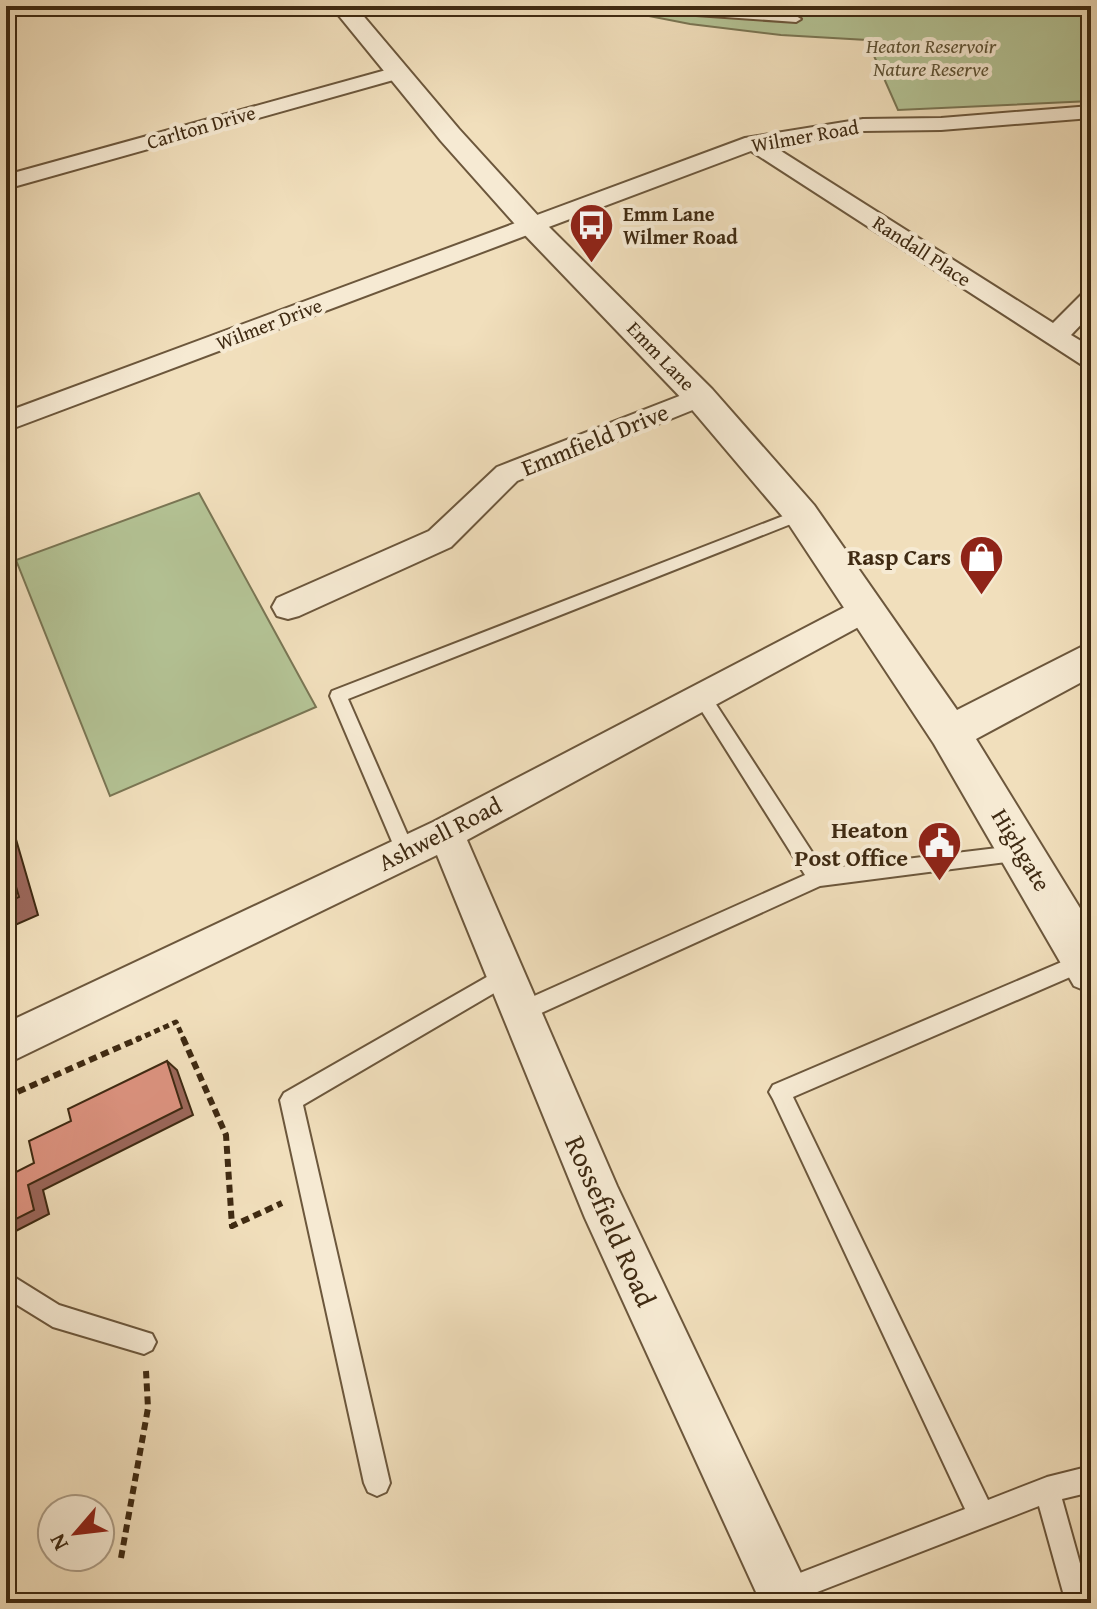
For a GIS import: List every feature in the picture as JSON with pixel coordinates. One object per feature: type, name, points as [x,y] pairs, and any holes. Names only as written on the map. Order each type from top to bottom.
[{"type":"street","name":"Emm Lane","points":[[343,6],[397,73],[532,226],[591,282],[700,397],[801,514],[949,732]]},
{"type":"street","name":"Carlton Drive","points":[[6,182],[397,73]]},
{"type":"street","name":"Wilmer Road","points":[[532,226],[753,143],[863,125],[941,124],[1091,112]]},
{"type":"street","name":"Randall Place","points":[[753,143],[1091,359]]},
{"type":"street","name":"Wilmer Drive","points":[[6,422],[532,226]]},
{"type":"street","points":[[1055,336],[1091,299]]},
{"type":"street","name":"Emmfield Drive","points":[[288,607],[440,539],[507,474],[700,397]]},
{"type":"street","name":"Ashwell Road","points":[[6,1044],[446,833],[866,608]]},
{"type":"street","points":[[949,732],[985,716],[1091,658]]},
{"type":"street","name":"Highgate","points":[[949,732],[1088,965]]},
{"type":"street","name":"Rossefield Road","points":[[446,833],[601,1202],[786,1598]]},
{"type":"lane","points":[[610,6],[796,19]]},
{"type":"lane","points":[[406,852],[338,696],[801,514]]},
{"type":"lane","points":[[702,697],[818,878]]},
{"type":"lane","points":[[377,1483],[291,1100],[513,994],[818,878],[1023,853]]},
{"type":"lane","points":[[982,1516],[780,1092],[1088,965]]},
{"type":"lane","points":[[6,1284],[53,1315],[144,1342]]},
{"type":"lane","points":[[786,1598],[1047,1490],[1091,1479]]},
{"type":"lane","points":[[1047,1490],[1079,1603]]},
{"type":"path","points":[[6,1097],[176,1022],[226,1135],[232,1226],[312,1189]]},
{"type":"path","points":[[121,1558],[148,1408],[144,1342]]},
{"type":"green space","name":"Heaton Reservoir Nature Reserve","points":[[614,6],[1091,6],[1091,101],[898,110],[867,40],[781,35],[690,24],[613,9]]},
{"type":"green space","points":[[199,493],[316,707],[110,796],[16,560]]},
{"type":"building","points":[[6,853],[19,897],[6,903]]},
{"type":"building","points":[[167,1061],[182,1108],[28,1185],[34,1210],[6,1224],[6,1177],[34,1163],[29,1141],[71,1121],[68,1109]]},
{"type":"place","name":"Emm Lane Wilmer Road","points":[[592,264]]},
{"type":"place","name":"Rasp Cars","points":[[982,596]]},
{"type":"place","name":"Heaton Post Office","points":[[939,883]]}]
